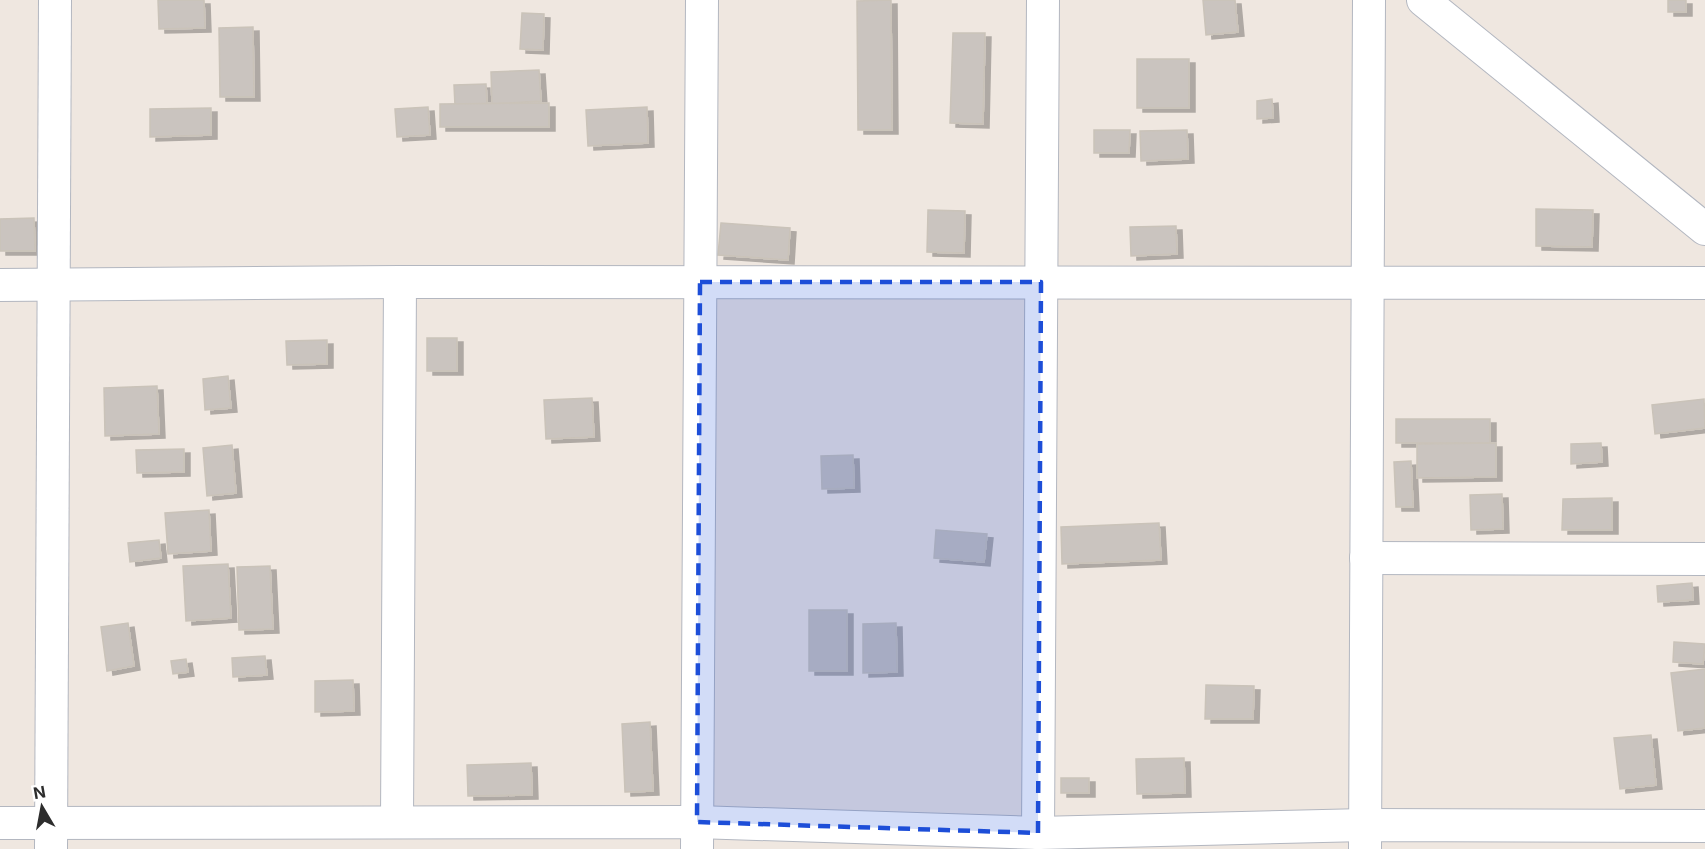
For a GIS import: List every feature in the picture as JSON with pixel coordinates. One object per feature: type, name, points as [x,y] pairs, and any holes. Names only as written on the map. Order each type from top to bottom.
[{"type":"street","points":[[51,836],[55,0]]},
{"type":"street","points":[[697,836],[702,0]]},
{"type":"street","points":[[1038,833],[1043,0]]},
{"type":"street","points":[[1365,837],[1370,0]]},
{"type":"street","points":[[1423,0],[1705,229]]},
{"type":"street","points":[[397,821],[400,282]]},
{"type":"street","points":[[0,285],[400,282],[1705,283]]},
{"type":"street","points":[[1366,558],[1705,559]]},
{"type":"street","points":[[0,823],[51,836],[397,821],[697,836],[1038,833],[1617,837],[1705,826]]},
{"type":"highlighted area","points":[[700,282],[1041,282],[1038,833],[697,822]]},
{"type":"building","points":[[158,0],[204,0],[205,28],[159,29]]},
{"type":"building","points":[[891,0],[892,130],[858,130],[857,1]]},
{"type":"building","points":[[1203,0],[1235,0],[1238,32],[1206,35]]},
{"type":"building","points":[[1668,0],[1686,0],[1686,12],[1668,12]]},
{"type":"building","points":[[522,13],[544,14],[543,50],[520,49]]},
{"type":"building","points":[[253,27],[254,97],[220,97],[219,28]]},
{"type":"building","points":[[953,33],[985,33],[983,124],[950,123]]},
{"type":"building","points":[[1137,59],[1189,59],[1189,108],[1137,108]]},
{"type":"building","points":[[539,70],[541,101],[492,104],[491,72]]},
{"type":"building","points":[[486,84],[487,104],[455,106],[454,85]]},
{"type":"building","points":[[1272,99],[1273,118],[1257,119],[1257,101]]},
{"type":"building","points":[[549,103],[549,127],[440,127],[440,104]]},
{"type":"building","points":[[428,107],[430,135],[397,137],[395,109]]},
{"type":"building","points":[[647,107],[648,143],[588,146],[586,110]]},
{"type":"building","points":[[211,108],[211,135],[150,137],[150,109]]},
{"type":"building","points":[[1094,130],[1130,130],[1129,153],[1094,153]]},
{"type":"building","points":[[1187,130],[1188,159],[1141,161],[1140,131]]},
{"type":"building","points":[[1536,209],[1593,210],[1592,247],[1536,246]]},
{"type":"building","points":[[928,210],[965,211],[964,253],[927,252]]},
{"type":"building","points":[[34,218],[35,251],[0,251],[0,219]]},
{"type":"building","points":[[721,223],[790,228],[788,260],[718,255]]},
{"type":"building","points":[[1176,226],[1177,254],[1131,256],[1130,227]]},
{"type":"building","points":[[427,338],[457,338],[457,371],[427,371]]},
{"type":"building","points":[[327,340],[327,364],[287,365],[286,341]]},
{"type":"building","points":[[228,376],[231,408],[205,410],[203,379]]},
{"type":"building","points":[[157,386],[159,434],[105,436],[104,388]]},
{"type":"building","points":[[592,398],[594,437],[546,439],[544,400]]},
{"type":"building","points":[[1704,399],[1705,428],[1655,434],[1652,405]]},
{"type":"building","points":[[1396,419],[1490,419],[1490,443],[1396,443]]},
{"type":"building","points":[[1496,443],[1496,477],[1417,478],[1417,444]]},
{"type":"building","points":[[1601,443],[1602,462],[1571,464],[1571,444]]},
{"type":"building","points":[[232,445],[236,493],[207,496],[203,448]]},
{"type":"building","points":[[184,449],[184,472],[137,473],[136,450]]},
{"type":"building","points":[[853,455],[854,488],[822,489],[821,456]]},
{"type":"building","points":[[1411,461],[1413,507],[1396,507],[1394,462]]},
{"type":"building","points":[[1502,494],[1503,529],[1471,530],[1470,495]]},
{"type":"building","points":[[1612,498],[1612,530],[1562,530],[1563,499]]},
{"type":"building","points":[[209,510],[211,551],[168,554],[165,513]]},
{"type":"building","points":[[1159,523],[1161,560],[1062,564],[1061,527]]},
{"type":"building","points":[[936,530],[987,534],[984,562],[934,558]]},
{"type":"building","points":[[159,540],[161,558],[130,562],[128,543]]},
{"type":"building","points":[[228,564],[231,618],[186,621],[183,566]]},
{"type":"building","points":[[270,566],[273,629],[239,630],[237,567]]},
{"type":"building","points":[[1692,583],[1693,600],[1658,602],[1657,586]]},
{"type":"building","points":[[809,610],[847,610],[847,671],[809,671]]},
{"type":"building","points":[[128,623],[134,666],[107,671],[101,627]]},
{"type":"building","points":[[896,623],[897,672],[863,673],[863,624]]},
{"type":"building","points":[[1674,642],[1705,644],[1703,664],[1673,662]]},
{"type":"building","points":[[265,656],[267,675],[233,677],[232,658]]},
{"type":"building","points":[[186,659],[188,672],[173,674],[171,661]]},
{"type":"building","points":[[1705,669],[1705,728],[1678,731],[1671,673]]},
{"type":"building","points":[[353,680],[354,711],[315,712],[315,681]]},
{"type":"building","points":[[1206,685],[1254,686],[1253,719],[1205,719]]},
{"type":"building","points":[[650,722],[653,791],[625,792],[622,724]]},
{"type":"building","points":[[1651,735],[1656,785],[1620,789],[1614,738]]},
{"type":"building","points":[[1184,758],[1185,793],[1137,794],[1136,759]]},
{"type":"building","points":[[531,763],[532,795],[468,796],[467,765]]},
{"type":"building","points":[[1061,778],[1089,778],[1089,793],[1061,793]]}]
